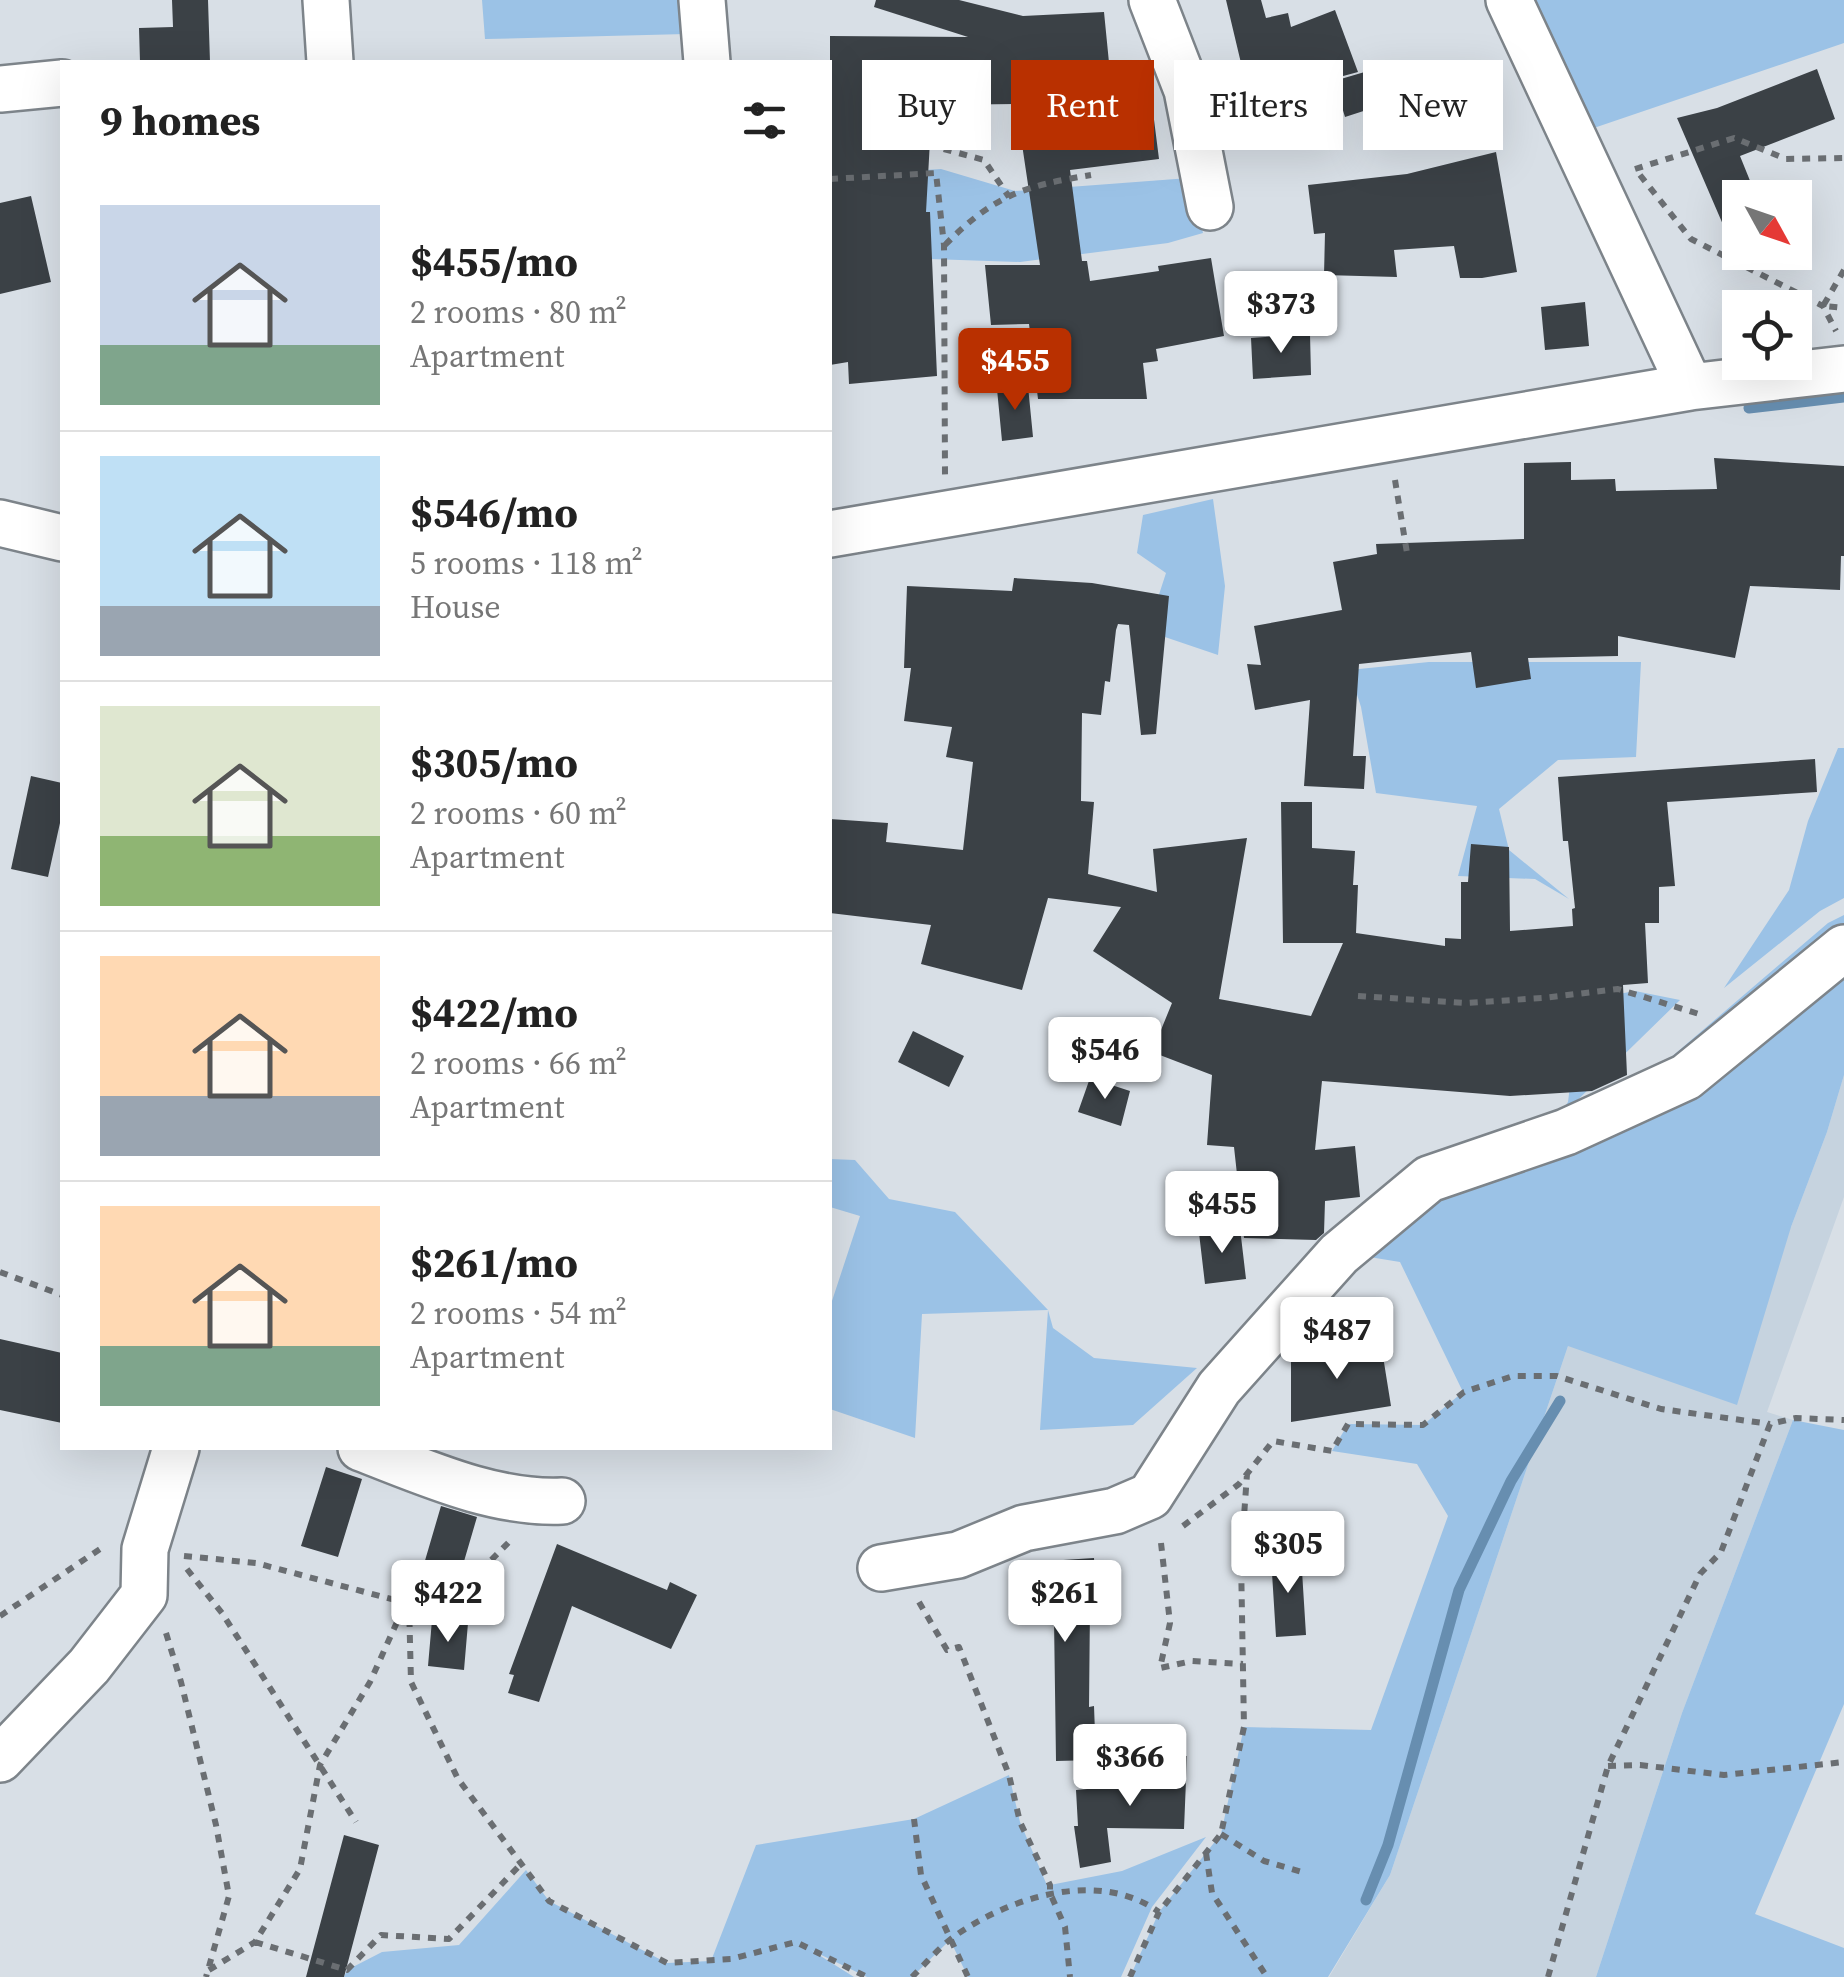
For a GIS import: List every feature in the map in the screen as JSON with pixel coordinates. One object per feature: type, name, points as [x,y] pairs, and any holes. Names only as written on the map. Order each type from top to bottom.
[{"type":"street","points":[[326,0],[330,60]]},
{"type":"street","points":[[702,0],[707,60]]},
{"type":"street","points":[[1152,0],[1187,90],[1210,207]]},
{"type":"street","points":[[1509,0],[1690,387]]},
{"type":"street","points":[[0,89],[60,84]]},
{"type":"street","points":[[832,534],[1690,387],[1844,368]]},
{"type":"street","points":[[0,523],[60,538]]},
{"type":"street","points":[[881,1568],[958,1554],[1024,1528],[1115,1511],[1150,1496],[1219,1388],[1339,1254],[1430,1179],[1566,1132],[1686,1077],[1844,948]]},
{"type":"street","points":[[0,1759],[89,1666],[144,1595],[146,1549],[175,1450]]},
{"type":"street","points":[[366,1450],[441,1479],[534,1502],[562,1501]]},
{"type":"path","points":[[1636,170],[1734,138],[1786,159],[1844,158]]},
{"type":"path","points":[[947,150],[984,160],[1010,197]]},
{"type":"path","points":[[1622,158],[1636,170],[1690,239],[1823,306],[1844,308]]},
{"type":"path","points":[[832,179],[936,173],[944,246],[946,513]]},
{"type":"path","points":[[944,246],[976,213],[1035,185],[1091,175]]},
{"type":"path","points":[[1823,306],[1844,270]]},
{"type":"path","points":[[1823,306],[1844,346]]},
{"type":"path","points":[[1388,440],[1407,552]]},
{"type":"path","points":[[1358,996],[1465,1003],[1618,989],[1743,1028]]},
{"type":"path","points":[[0,1272],[60,1294]]},
{"type":"path","points":[[1161,1542],[1239,1484],[1273,1441],[1332,1451],[1348,1424],[1423,1425],[1464,1392],[1514,1376],[1557,1376],[1661,1409],[1770,1424],[1796,1418],[1844,1420]]},
{"type":"path","points":[[1548,1977],[1608,1766],[1700,1574],[1721,1552],[1770,1424]]},
{"type":"path","points":[[1130,1977],[1159,1912],[1220,1834],[1244,1727],[1241,1559],[1247,1470]]},
{"type":"path","points":[[1150,1496],[1129,1527],[1161,1542]]},
{"type":"path","points":[[356,1822],[222,1612],[176,1555],[256,1563],[440,1612],[505,1545],[562,1501]]},
{"type":"path","points":[[1161,1542],[1170,1623],[1160,1668],[1192,1661],[1242,1664]]},
{"type":"path","points":[[0,1616],[105,1546],[146,1549]]},
{"type":"path","points":[[881,1568],[923,1606],[947,1650],[958,1648],[1009,1774],[1020,1822],[1065,1927],[1070,1977]]},
{"type":"path","points":[[144,1595],[157,1606],[181,1682],[216,1825],[228,1896],[207,1973]]},
{"type":"path","points":[[207,1973],[255,1942],[300,1869],[320,1766],[370,1682],[408,1603]]},
{"type":"path","points":[[408,1603],[411,1682],[458,1778],[549,1901],[667,1963],[731,1959],[796,1942],[867,1977]]},
{"type":"path","points":[[1608,1766],[1640,1764],[1724,1775],[1844,1762]]},
{"type":"path","points":[[914,1820],[921,1875],[968,1977]]},
{"type":"path","points":[[1220,1834],[1264,1860],[1302,1872]]},
{"type":"path","points":[[1206,1852],[1212,1893],[1267,1977]]},
{"type":"path","points":[[255,1942],[347,1970],[382,1935],[449,1939],[522,1864]]},
{"type":"path","points":[[912,1977],[950,1939],[988,1917],[1050,1894],[1101,1890],[1159,1912]]},
{"type":"shaded area","points":[[482,0],[683,0],[686,34],[485,39]]},
{"type":"shaded area","points":[[1517,0],[1844,0],[1844,43],[1585,131]]},
{"type":"shaded area","points":[[941,169],[1015,191],[1189,178],[1203,233],[1168,243],[1020,262],[843,256],[832,176]]},
{"type":"shaded area","points":[[1213,499],[1225,586],[1218,655],[1159,635],[1152,616],[1166,573],[1137,553],[1143,515]]},
{"type":"shaded area","points":[[1429,662],[1641,662],[1636,757],[1558,760],[1499,809],[1509,850],[1569,899],[1535,879],[1458,876],[1477,806],[1376,793],[1361,707],[1349,670]]},
{"type":"shaded area","points":[[1838,748],[1844,748],[1844,898],[1820,911],[1724,988],[1789,890],[1808,821]]},
{"type":"shaded area","points":[[1844,915],[1844,1075],[1791,1227],[1737,1405],[1568,1346],[1390,1875],[1328,1977],[1130,1977],[1159,1912],[1221,1834],[1244,1727],[1371,1730],[1448,1516],[1417,1464],[1332,1451],[1348,1424],[1423,1425],[1463,1392],[1400,1262],[1351,1254],[1440,1188],[1662,1065],[1828,923]]},
{"type":"shaded area","points":[[1635,991],[1680,1000],[1551,1126],[1568,1102],[1576,1038],[1574,1002]]},
{"type":"shaded area","points":[[1844,1075],[1844,1197],[1767,1412],[1793,1420],[1682,1713],[1596,1977],[1329,1977],[1390,1875],[1568,1346],[1791,1227]]},
{"type":"shaded area","points":[[832,1159],[855,1160],[889,1199],[955,1212],[1048,1310],[922,1314],[915,1438],[832,1410],[832,1301],[860,1216],[832,1208]]},
{"type":"shaded area","points":[[1048,1310],[1053,1328],[1094,1358],[1197,1368],[1133,1425],[1040,1430]]},
{"type":"shaded area","points":[[1793,1420],[1844,1430],[1844,1704],[1755,1914],[1844,1948],[1844,1977],[1596,1977],[1682,1713]]},
{"type":"shaded area","points":[[1009,1775],[1020,1822],[1049,1890],[1050,1885],[1122,1871],[1206,1837],[1152,1907],[1121,1977],[968,1977],[950,1940],[912,1977],[867,1977],[811,1950],[854,1977],[344,1977],[347,1970],[382,1952],[459,1945],[526,1870],[549,1901],[667,1963],[711,1961],[756,1845],[914,1819]]},
{"type":"building","points":[[172,0],[208,0],[210,60],[140,60],[139,28],[173,27]]},
{"type":"building","points":[[876,0],[959,0],[1023,16],[1104,12],[1109,60],[1011,60],[1011,104],[991,104],[991,60],[862,60],[862,150],[929,150],[926,212],[930,212],[937,376],[849,384],[848,362],[832,365],[830,36],[968,37],[874,7]]},
{"type":"building","points":[[1226,0],[1261,0],[1266,18],[1288,13],[1291,27],[1335,10],[1358,72],[1343,76],[1343,60],[1240,60]]},
{"type":"building","points":[[1817,69],[1835,119],[1740,156],[1750,180],[1722,180],[1722,222],[1677,118],[1717,108]]},
{"type":"building","points":[[1363,72],[1363,111],[1345,117],[1343,110],[1343,78]]},
{"type":"building","points":[[1154,120],[1159,159],[1070,170],[1082,261],[1087,261],[1090,281],[1159,271],[1158,266],[1211,258],[1224,336],[1156,349],[1158,361],[1143,363],[1147,399],[1038,399],[1029,324],[991,325],[985,265],[1040,265],[1023,150],[1154,150]]},
{"type":"building","points":[[1496,152],[1517,272],[1460,278],[1454,246],[1394,250],[1397,277],[1324,275],[1325,233],[1314,234],[1308,185],[1407,174]]},
{"type":"building","points":[[31,196],[51,282],[0,294],[0,203]]},
{"type":"building","points":[[1585,302],[1589,346],[1545,350],[1541,307]]},
{"type":"building","points":[[1310,334],[1311,375],[1253,379],[1251,338]]},
{"type":"building","points":[[1028,386],[1033,437],[1002,441],[997,389]]},
{"type":"building","points":[[1714,458],[1844,466],[1840,590],[1750,586],[1735,658],[1618,636],[1618,656],[1528,658],[1531,679],[1476,688],[1471,652],[1359,664],[1353,756],[1366,756],[1364,789],[1304,786],[1310,700],[1255,710],[1247,664],[1261,665],[1254,626],[1342,610],[1333,562],[1377,554],[1376,544],[1524,539],[1524,463],[1571,462],[1571,480],[1615,479],[1616,491],[1717,489]]},
{"type":"building","points":[[1014,578],[1092,583],[1169,596],[1156,734],[1141,735],[1129,625],[1118,624],[1116,630],[1110,682],[1105,681],[1101,715],[1082,713],[1081,801],[1094,802],[1088,874],[1157,892],[1153,849],[1247,838],[1219,999],[1311,1016],[1343,943],[1283,943],[1281,802],[1312,802],[1312,848],[1355,851],[1356,933],[1445,946],[1445,938],[1461,939],[1461,882],[1468,882],[1471,844],[1509,847],[1510,931],[1573,926],[1575,908],[1568,841],[1563,841],[1558,777],[1815,759],[1817,792],[1667,802],[1675,886],[1659,887],[1659,923],[1645,923],[1648,983],[1623,985],[1627,1075],[1592,1091],[1510,1096],[1322,1081],[1315,1150],[1355,1146],[1360,1197],[1325,1201],[1324,1233],[1316,1240],[1244,1238],[1234,1147],[1207,1145],[1212,1075],[1152,1052],[1172,1003],[1093,951],[1121,907],[1048,898],[1022,990],[921,964],[931,925],[832,913],[832,819],[888,823],[886,842],[963,850],[973,762],[946,757],[952,727],[904,721],[911,668],[904,668],[907,586],[1012,591]]},
{"type":"building","points":[[31,776],[60,783],[60,823],[48,877],[11,869]]},
{"type":"building","points":[[913,1031],[964,1056],[949,1087],[898,1062]]},
{"type":"building","points":[[1090,1078],[1130,1091],[1121,1126],[1078,1112]]},
{"type":"building","points":[[1240,1228],[1246,1279],[1205,1284],[1199,1233]]},
{"type":"building","points":[[0,1339],[60,1353],[60,1423],[0,1410]]},
{"type":"building","points":[[1291,1349],[1382,1350],[1391,1406],[1291,1422]]},
{"type":"building","points":[[326,1467],[362,1479],[338,1557],[301,1546]]},
{"type":"building","points":[[441,1506],[477,1517],[460,1575],[424,1564]]},
{"type":"building","points":[[557,1544],[667,1590],[670,1582],[697,1595],[671,1649],[572,1606],[539,1702],[508,1693],[514,1675],[509,1674]]},
{"type":"building","points":[[1301,1555],[1306,1635],[1276,1637],[1271,1557]]},
{"type":"building","points":[[1094,1558],[1096,1605],[1090,1605],[1089,1707],[1094,1706],[1096,1760],[1056,1761],[1054,1619],[1015,1623],[1010,1572],[1049,1568],[1048,1561]]},
{"type":"building","points":[[432,1620],[468,1623],[464,1670],[428,1666]]},
{"type":"building","points":[[1156,1755],[1187,1756],[1184,1829],[1107,1828],[1111,1862],[1080,1868],[1074,1826],[1078,1826],[1076,1790],[1155,1783]]},
{"type":"building","points":[[344,1835],[379,1845],[344,1977],[306,1977]]},
{"type":"waterway","points":[[1749,408],[1844,397]]},
{"type":"waterway","points":[[1366,1900],[1388,1845],[1459,1590],[1511,1481],[1560,1401]]}]
